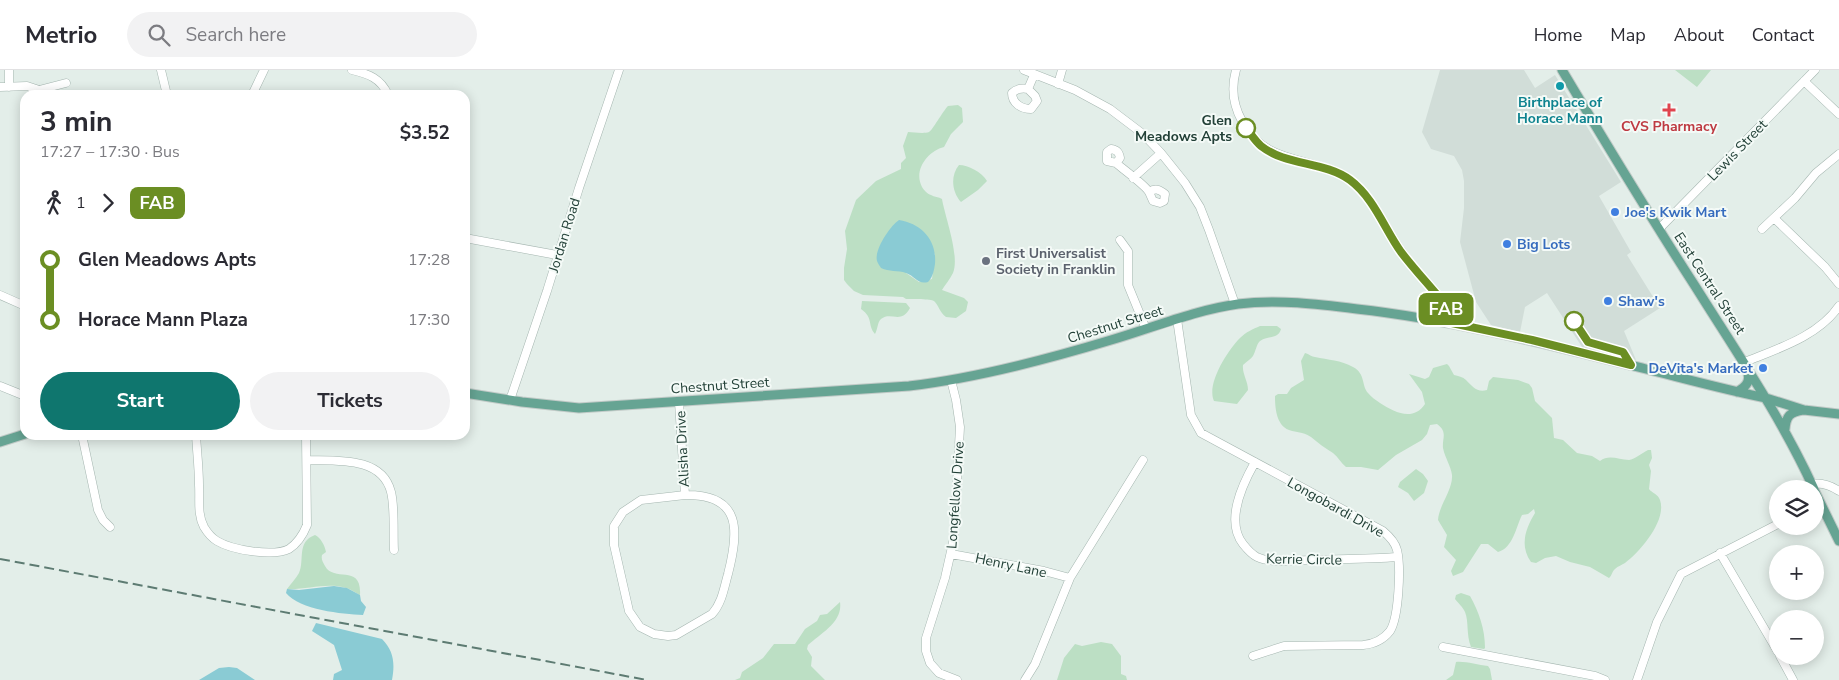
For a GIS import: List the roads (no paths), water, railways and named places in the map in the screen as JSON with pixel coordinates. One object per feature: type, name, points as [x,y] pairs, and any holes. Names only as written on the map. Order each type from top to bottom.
[{"type":"main road","name":"East Central Street","points":[[1562,70],[1659,229],[1745,362],[1785,429],[1809,480]]},
{"type":"main road","name":"Chestnut Street","points":[[470,394],[552,406],[579,408],[894,388],[951,380],[1042,359],[1235,304],[1277,302],[1337,306],[1447,322],[1532,340],[1766,398],[1804,410],[1839,414]]},
{"type":"main road","points":[[1737,392],[1748,382],[1749,376],[1745,362]]},
{"type":"main road","points":[[1785,429],[1788,416],[1792,412],[1804,410]]},
{"type":"main road","points":[[0,442],[20,436]]},
{"type":"main road","name":"East Central Street","points":[[1824,515],[1839,542]]},
{"type":"street","points":[[9,70],[9,87]]},
{"type":"street","points":[[161,70],[166,90]]},
{"type":"street","points":[[254,90],[264,70]]},
{"type":"street","points":[[352,70],[370,75],[379,82],[385,90]]},
{"type":"street","name":"Jordan Road","points":[[510,400],[619,70]]},
{"type":"street","points":[[1024,70],[1075,90],[1110,109],[1143,134],[1161,153],[1185,183],[1200,207],[1235,304]]},
{"type":"street","points":[[1058,84],[1062,70]]},
{"type":"street","points":[[1236,70],[1233,92],[1236,110],[1244,126],[1254,139],[1271,152],[1331,170],[1346,177],[1355,184],[1371,202],[1400,250],[1443,302],[1446,309],[1447,322]]},
{"type":"street","name":"Lewis Street","points":[[1659,229],[1815,70]]},
{"type":"street","points":[[1028,89],[1034,74]]},
{"type":"street","points":[[1804,81],[1839,114]]},
{"type":"street","points":[[47,90],[66,83]]},
{"type":"street","points":[[0,87],[27,86],[36,90]]},
{"type":"street","points":[[1134,178],[1161,153]]},
{"type":"street","points":[[1762,229],[1816,173],[1839,154]]},
{"type":"street","points":[[1116,163],[1146,187],[1149,192]]},
{"type":"street","points":[[1774,218],[1825,267],[1839,284]]},
{"type":"street","points":[[470,239],[558,255]]},
{"type":"street","points":[[1120,240],[1128,250],[1128,285],[1146,329]]},
{"type":"street","points":[[0,295],[20,304]]},
{"type":"street","points":[[1745,362],[1817,329],[1826,322],[1839,306]]},
{"type":"street","name":"Longobardi Drive","points":[[1177,320],[1191,415],[1201,433],[1383,531],[1394,543],[1398,557],[1395,619],[1390,630],[1381,639],[1373,644],[1356,646],[1284,646],[1254,656]]},
{"type":"street","name":"Longfellow Drive","points":[[951,380],[960,427],[954,538],[940,596],[926,638],[926,650],[930,663],[939,673],[958,680]]},
{"type":"street","points":[[0,386],[20,394]]},
{"type":"street","name":"Alisha Drive","points":[[679,402],[685,495]]},
{"type":"street","points":[[83,440],[98,510],[103,520],[110,527]]},
{"type":"street","points":[[196,440],[200,484],[199,513],[204,528],[214,539],[225,545],[256,552],[278,552],[290,548],[304,534],[307,525],[306,440]]},
{"type":"street","points":[[307,460],[370,466],[384,477],[391,493],[394,550]]},
{"type":"street","points":[[1025,680],[1035,664],[1070,578],[1143,460]]},
{"type":"street","name":"Kerrie Circle","points":[[1254,462],[1238,500],[1235,520],[1236,532],[1239,538],[1247,549],[1257,557],[1272,560],[1368,560],[1398,557]]},
{"type":"street","points":[[1824,484],[1839,490]]},
{"type":"street","points":[[685,495],[711,498],[727,509],[733,519],[735,533],[729,570],[717,609],[712,614],[676,635],[654,634],[640,627],[629,612],[614,544],[614,526],[622,512],[641,500],[685,495]]},
{"type":"street","points":[[1637,680],[1657,622],[1681,574],[1769,528]]},
{"type":"street","points":[[1720,553],[1769,637]]},
{"type":"street","name":"Henry Lane","points":[[951,554],[1044,571],[1070,578]]},
{"type":"street","points":[[1444,647],[1595,676],[1605,680]]},
{"type":"street","points":[[1785,665],[1793,680]]},
{"type":"water","points":[[899,220],[915,225],[931,241],[935,255],[935,264],[932,276],[928,282],[919,281],[903,272],[881,268],[877,262],[880,245],[887,233]]},
{"type":"water","points":[[334,586],[347,588],[360,595],[361,601],[366,607],[363,615],[344,614],[311,607],[292,599],[286,593],[287,589],[299,590]]},
{"type":"water","points":[[316,623],[382,639],[389,648],[393,658],[392,680],[333,680],[334,674],[342,670],[334,645],[312,631]]},
{"type":"water","points":[[219,668],[237,668],[255,680],[199,680]]},
{"type":"railway","points":[[0,559],[647,680]]},
{"type":"place","name":"Birthplace of Horace Mann","points":[[1560,86]]},
{"type":"place","name":"CVS Pharmacy","points":[[1669,110]]},
{"type":"place","name":"Glen Meadows Apts","points":[[1246,128]]},
{"type":"place","name":"Joe's Kwik Mart","points":[[1615,212]]},
{"type":"place","name":"Big Lots","points":[[1507,244]]},
{"type":"place","name":"First Universalist Society in Franklin","points":[[986,261]]},
{"type":"place","name":"Shaw's","points":[[1608,301]]},
{"type":"place","name":"DeVita's Market","points":[[1763,368]]}]
